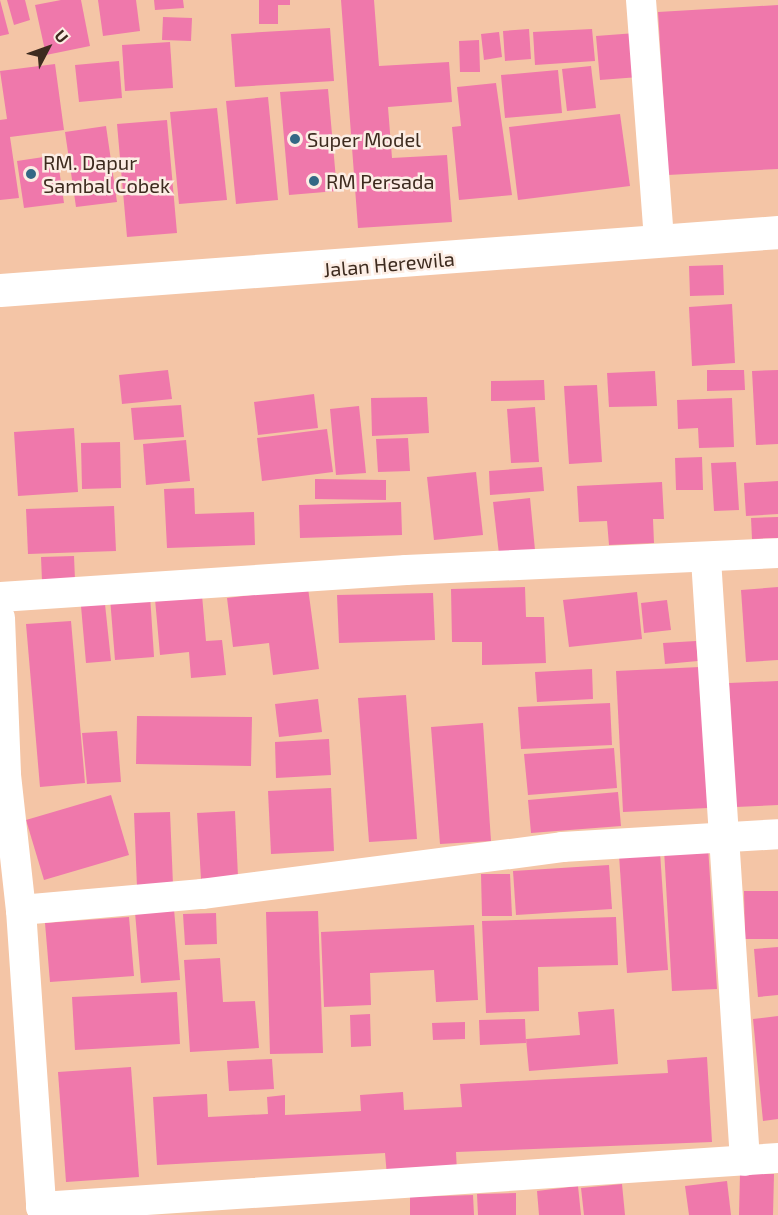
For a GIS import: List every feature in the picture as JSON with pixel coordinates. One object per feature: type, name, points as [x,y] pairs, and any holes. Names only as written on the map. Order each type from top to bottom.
[{"type":"main road","name":"Jalan Herewila","points":[[0,290],[778,232]]},
{"type":"street","points":[[641,0],[659,241]]},
{"type":"street","points":[[0,597],[406,570],[706,559],[778,553]]},
{"type":"street","points":[[706,559],[721,836],[745,1161]]},
{"type":"street","points":[[0,618],[6,775],[21,910],[11,983],[41,1211],[778,1158]]},
{"type":"street","points":[[21,910],[202,894],[562,847],[778,834]]},
{"type":"building","points":[[0,0],[9,34],[0,36]]},
{"type":"building","points":[[7,0],[25,0],[30,20],[14,25]]},
{"type":"building","points":[[61,0],[81,0],[90,46],[46,55],[35,5]]},
{"type":"building","points":[[98,0],[136,0],[140,31],[103,36]]},
{"type":"building","points":[[154,0],[183,0],[184,8],[155,10]]},
{"type":"building","points":[[259,0],[290,0],[290,5],[278,5],[278,24],[259,24]]},
{"type":"building","points":[[341,0],[374,0],[379,66],[449,62],[452,102],[388,107],[392,158],[447,155],[452,222],[358,228]]},
{"type":"building","points":[[778,5],[778,169],[668,175],[658,12]]},
{"type":"building","points":[[163,17],[192,18],[191,41],[162,40]]},
{"type":"building","points":[[330,28],[334,81],[235,87],[231,34]]},
{"type":"building","points":[[529,29],[531,59],[505,61],[503,31]]},
{"type":"building","points":[[592,29],[595,61],[535,65],[533,32]]},
{"type":"building","points":[[499,32],[502,57],[484,60],[481,34]]},
{"type":"building","points":[[636,33],[639,77],[600,80],[596,36]]},
{"type":"building","points":[[479,40],[480,72],[460,72],[459,41]]},
{"type":"building","points":[[170,42],[173,88],[125,91],[122,45]]},
{"type":"building","points":[[119,61],[122,98],[79,102],[75,65]]},
{"type":"building","points":[[55,64],[64,130],[10,137],[19,198],[0,200],[0,120],[7,119],[0,71]]},
{"type":"building","points":[[591,66],[596,108],[567,111],[562,69]]},
{"type":"building","points":[[558,70],[562,113],[505,118],[501,75]]},
{"type":"building","points":[[496,83],[512,195],[459,200],[452,127],[461,126],[457,87]]},
{"type":"building","points":[[328,89],[337,191],[289,195],[280,92]]},
{"type":"building","points":[[268,97],[278,200],[236,204],[226,101]]},
{"type":"building","points":[[217,108],[227,200],[179,204],[170,112]]},
{"type":"building","points":[[620,114],[630,186],[518,200],[509,127]]},
{"type":"building","points":[[167,120],[177,233],[127,237],[117,124]]},
{"type":"building","points":[[106,126],[117,202],[76,207],[65,132]]},
{"type":"building","points":[[57,155],[64,203],[24,208],[17,161]]},
{"type":"building","points":[[723,265],[724,295],[690,296],[689,266]]},
{"type":"building","points":[[732,304],[735,363],[692,366],[689,307]]},
{"type":"building","points":[[168,370],[172,399],[122,404],[119,375]]},
{"type":"building","points":[[707,370],[744,370],[745,390],[707,391]]},
{"type":"building","points":[[778,370],[778,444],[756,445],[752,371]]},
{"type":"building","points":[[655,371],[657,406],[609,407],[607,373]]},
{"type":"building","points":[[544,380],[545,400],[491,401],[491,381]]},
{"type":"building","points":[[597,385],[602,462],[569,464],[564,386]]},
{"type":"building","points":[[314,394],[318,428],[258,435],[254,402]]},
{"type":"building","points":[[427,397],[429,433],[372,436],[371,398]]},
{"type":"building","points":[[732,398],[734,447],[699,448],[698,428],[678,429],[677,400]]},
{"type":"building","points":[[181,405],[184,437],[134,440],[131,408]]},
{"type":"building","points":[[359,406],[366,473],[336,475],[330,409]]},
{"type":"building","points":[[535,407],[539,462],[511,463],[507,409]]},
{"type":"building","points":[[74,428],[78,492],[18,496],[14,432]]},
{"type":"building","points":[[327,429],[333,472],[262,481],[257,438]]},
{"type":"building","points":[[408,438],[410,471],[378,472],[376,439]]},
{"type":"building","points":[[186,440],[190,481],[146,485],[143,444]]},
{"type":"building","points":[[120,442],[121,488],[82,489],[81,443]]},
{"type":"building","points":[[702,457],[703,490],[676,490],[675,458]]},
{"type":"building","points":[[736,462],[739,510],[714,511],[711,463]]},
{"type":"building","points":[[542,467],[544,491],[490,495],[489,471]]},
{"type":"building","points":[[476,472],[483,535],[434,540],[427,477]]},
{"type":"building","points":[[315,479],[386,480],[386,500],[315,499]]},
{"type":"building","points":[[778,481],[778,514],[746,516],[744,483]]},
{"type":"building","points":[[662,482],[664,519],[653,519],[654,543],[609,545],[607,521],[579,522],[577,486]]},
{"type":"building","points":[[194,488],[195,514],[254,512],[255,545],[167,548],[164,489]]},
{"type":"building","points":[[530,498],[535,550],[499,554],[493,502]]},
{"type":"building","points":[[401,502],[402,535],[300,538],[299,505]]},
{"type":"building","points":[[114,506],[116,551],[28,554],[26,509]]},
{"type":"building","points":[[778,517],[778,538],[752,539],[751,518]]},
{"type":"building","points":[[74,556],[75,580],[42,581],[41,557]]},
{"type":"building","points":[[525,587],[526,617],[544,617],[546,663],[482,665],[482,642],[452,642],[451,589]]},
{"type":"building","points":[[778,587],[778,660],[746,662],[741,590]]},
{"type":"building","points":[[308,588],[319,669],[273,675],[269,643],[233,647],[227,598]]},
{"type":"building","points":[[637,592],[642,639],[569,647],[563,600]]},
{"type":"building","points":[[433,593],[435,640],[339,643],[337,595]]},
{"type":"building","points":[[150,595],[154,657],[115,660],[110,598]]},
{"type":"building","points":[[202,595],[206,641],[222,640],[226,675],[191,678],[189,652],[160,655],[155,599]]},
{"type":"building","points":[[667,600],[671,630],[644,633],[641,603]]},
{"type":"building","points":[[105,604],[111,661],[86,663],[81,606]]},
{"type":"building","points":[[71,621],[85,783],[40,787],[26,624]]},
{"type":"building","points":[[696,641],[698,661],[665,664],[663,643]]},
{"type":"building","points":[[700,667],[708,808],[623,812],[616,671]]},
{"type":"building","points":[[592,669],[593,699],[537,702],[535,672]]},
{"type":"building","points":[[778,681],[778,805],[736,807],[729,683]]},
{"type":"building","points":[[406,695],[417,839],[369,842],[358,698]]},
{"type":"building","points":[[318,699],[322,732],[279,737],[275,704]]},
{"type":"building","points":[[610,703],[612,745],[521,749],[518,707]]},
{"type":"building","points":[[137,716],[252,717],[251,766],[136,764]]},
{"type":"building","points":[[483,723],[491,841],[440,844],[431,727]]},
{"type":"building","points":[[117,731],[121,782],[87,784],[82,733]]},
{"type":"building","points":[[329,739],[331,775],[276,778],[275,742]]},
{"type":"building","points":[[614,748],[617,788],[528,795],[524,754]]},
{"type":"building","points":[[331,788],[334,851],[271,854],[268,791]]},
{"type":"building","points":[[618,792],[621,826],[531,833],[528,800]]},
{"type":"building","points":[[111,795],[129,855],[44,880],[26,820]]},
{"type":"building","points":[[235,811],[238,877],[201,879],[197,813]]},
{"type":"building","points":[[170,812],[173,885],[137,887],[134,813]]},
{"type":"building","points":[[708,846],[717,989],[672,991],[664,849]]},
{"type":"building","points":[[660,852],[668,970],[627,973],[619,855]]},
{"type":"building","points":[[609,865],[612,909],[516,915],[513,871]]},
{"type":"building","points":[[481,874],[510,874],[512,916],[482,916]]},
{"type":"building","points":[[744,891],[778,891],[778,939],[745,939]]},
{"type":"building","points":[[174,909],[180,980],[141,983],[135,912]]},
{"type":"building","points":[[318,911],[323,1053],[270,1054],[266,912]]},
{"type":"building","points":[[216,913],[217,944],[185,945],[183,914]]},
{"type":"building","points":[[129,917],[134,976],[50,982],[45,923]]},
{"type":"building","points":[[616,917],[618,965],[538,967],[539,1011],[486,1013],[482,921]]},
{"type":"building","points":[[474,925],[478,1000],[436,1002],[434,970],[370,973],[371,1005],[324,1007],[321,932]]},
{"type":"building","points":[[778,947],[778,995],[758,997],[754,949]]},
{"type":"building","points":[[220,958],[223,1002],[255,1001],[259,1048],[190,1052],[184,960]]},
{"type":"building","points":[[177,992],[180,1044],[75,1050],[72,997]]},
{"type":"building","points":[[614,1009],[618,1064],[529,1071],[526,1039],[580,1035],[578,1012]]},
{"type":"building","points":[[370,1014],[371,1046],[351,1047],[350,1015]]},
{"type":"building","points":[[778,1016],[778,1119],[763,1121],[753,1019]]},
{"type":"building","points":[[525,1019],[526,1043],[480,1045],[479,1020]]},
{"type":"building","points":[[465,1022],[465,1039],[433,1040],[432,1023]]},
{"type":"building","points":[[707,1057],[712,1142],[456,1152],[457,1172],[387,1176],[385,1153],[157,1165],[153,1097],[207,1094],[208,1117],[268,1114],[267,1097],[285,1095],[285,1115],[361,1111],[360,1095],[403,1092],[404,1110],[462,1107],[460,1084],[668,1073],[667,1060]]},
{"type":"building","points":[[272,1059],[274,1089],[229,1091],[227,1061]]},
{"type":"building","points":[[131,1067],[139,1177],[66,1182],[58,1072]]},
{"type":"building","points":[[740,1174],[774,1174],[773,1215],[739,1215]]},
{"type":"building","points":[[727,1181],[731,1215],[689,1215],[685,1186]]},
{"type":"building","points":[[622,1184],[625,1215],[584,1215],[581,1188]]},
{"type":"building","points":[[578,1186],[581,1215],[539,1215],[537,1191]]},
{"type":"building","points":[[516,1193],[516,1215],[478,1215],[477,1194]]},
{"type":"building","points":[[473,1195],[474,1215],[410,1215],[410,1197]]},
{"type":"place","name":"Super Model","points":[[295,139]]},
{"type":"place","name":"RM. Dapur Sambal Cobek","points":[[31,174]]},
{"type":"place","name":"RM Persada","points":[[314,181]]}]
